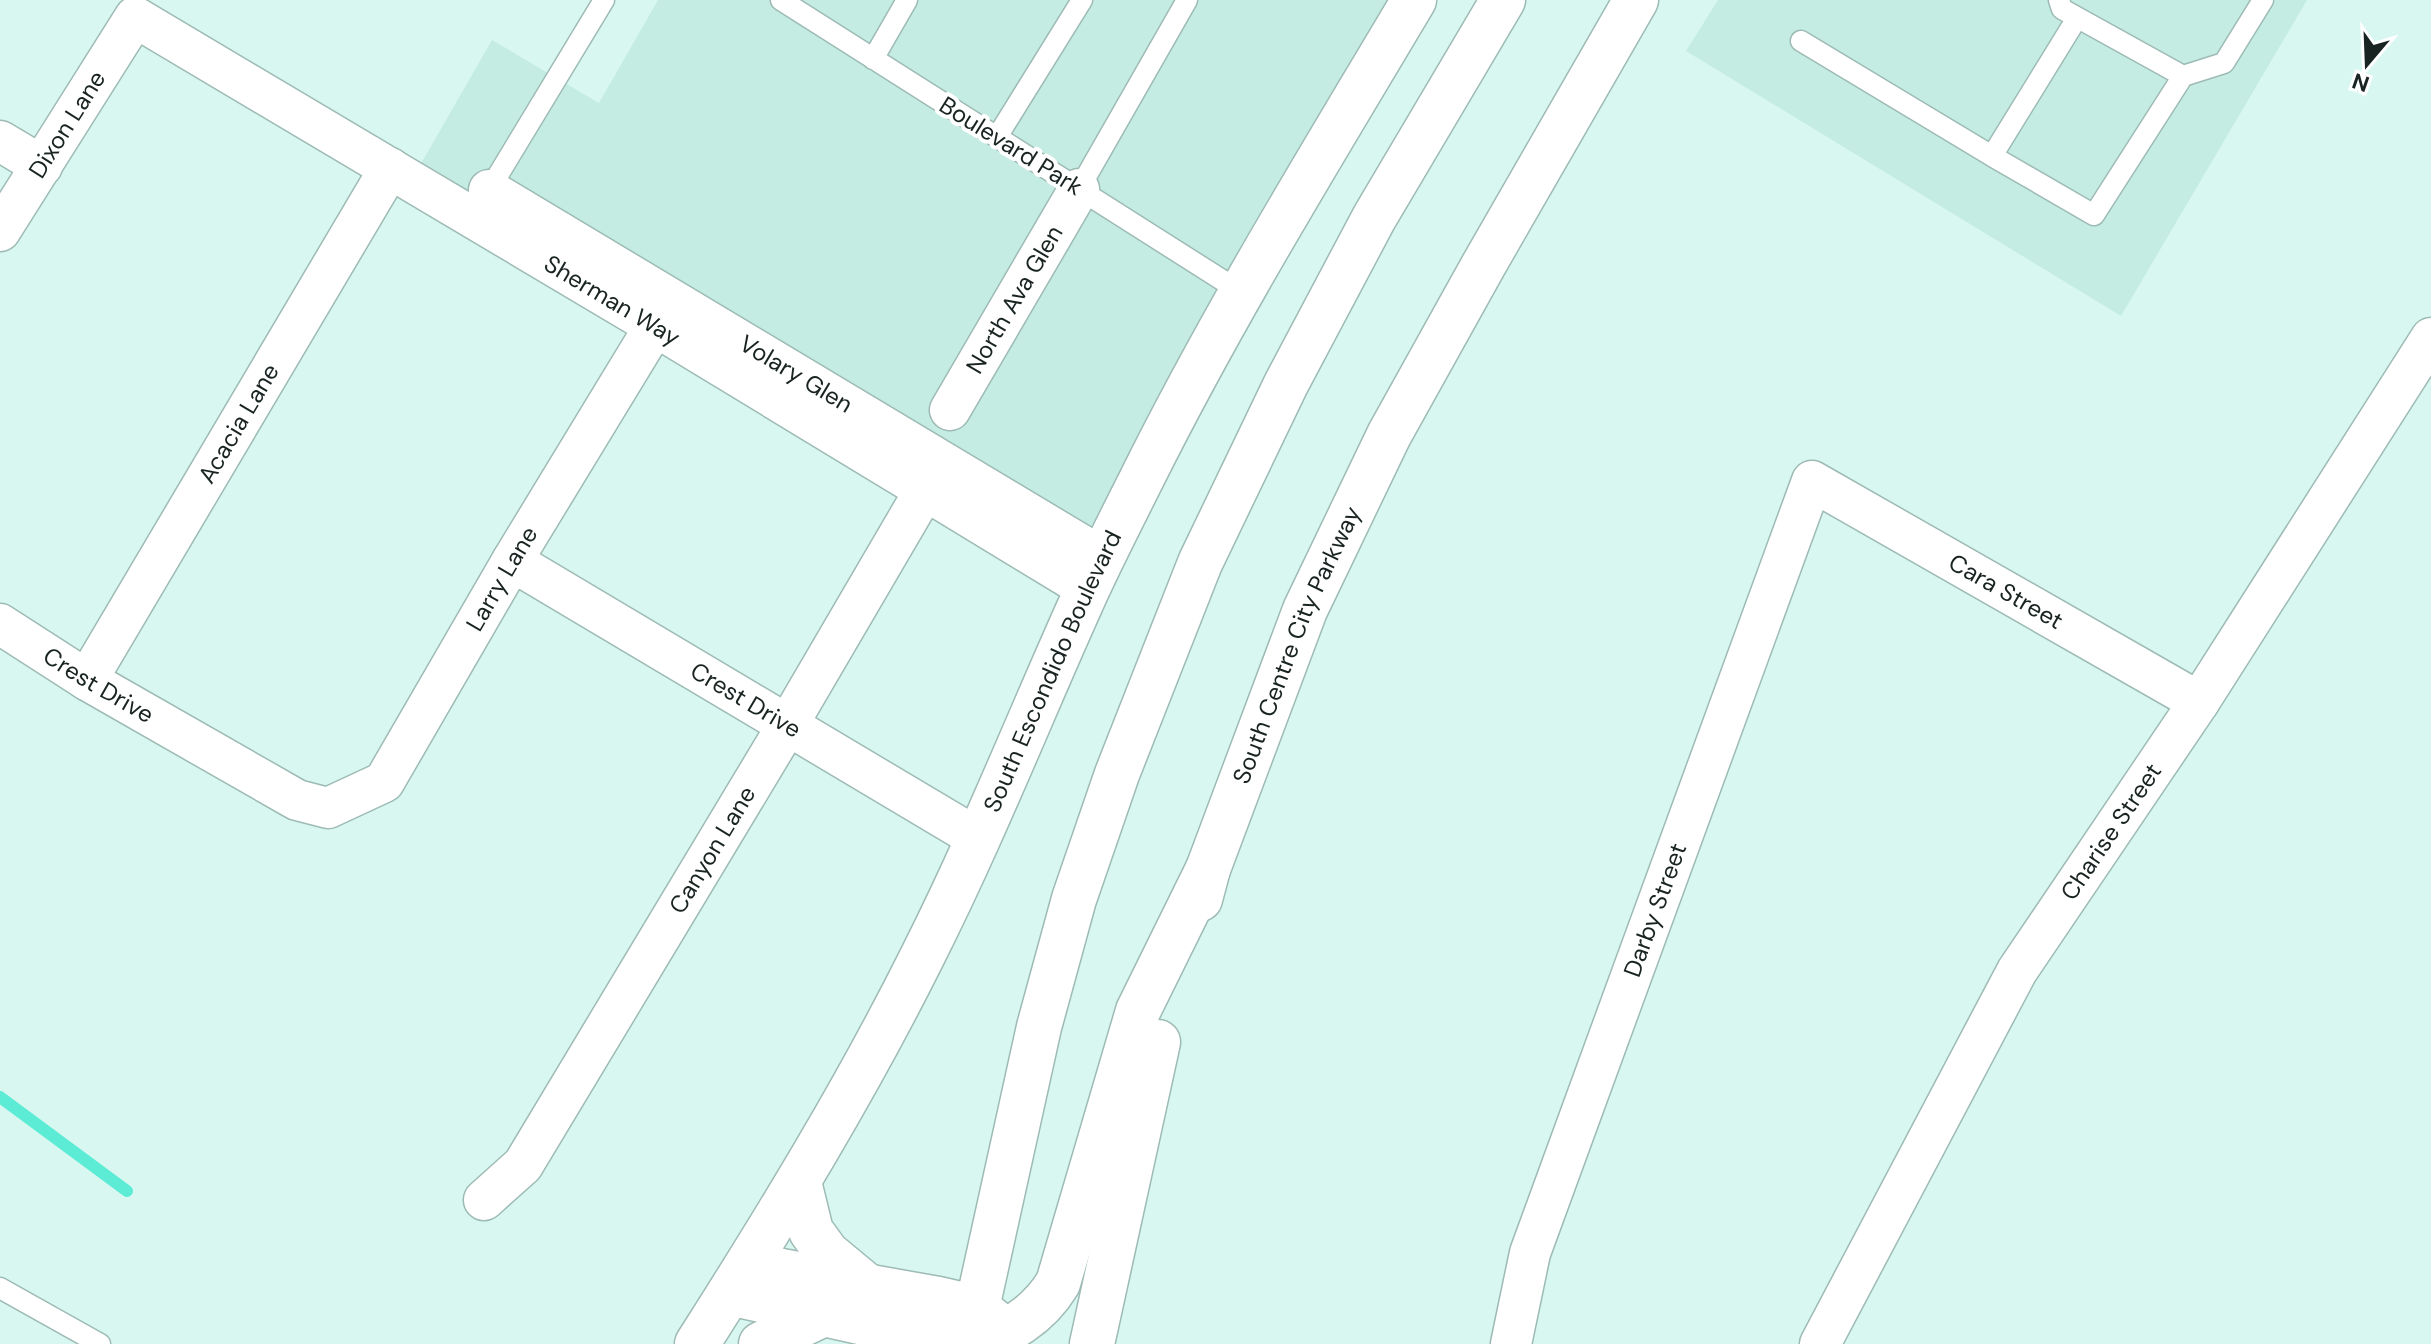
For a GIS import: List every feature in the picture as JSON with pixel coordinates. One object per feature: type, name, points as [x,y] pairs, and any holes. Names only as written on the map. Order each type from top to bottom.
[{"type":"main road","name":"South Escondido Boulevard","points":[[697,1344],[799,1182],[866,1064],[979,839],[1095,574],[1189,387],[1241,292],[1414,0]]},
{"type":"main road","points":[[988,1334],[1039,1027],[1074,899],[1117,774],[1200,563],[1286,384],[1374,218],[1503,0]]},
{"type":"main road","name":"South Centre City Parkway","points":[[1092,1344],[1154,1054],[1208,869],[1305,610],[1389,435],[1636,0]]},
{"type":"main road","points":[[740,1278],[852,1316],[988,1334],[1025,1319],[1046,1303],[1058,1283],[1138,1011],[1208,869]]},
{"type":"main road","points":[[799,1182],[811,1231],[827,1253],[852,1316]]},
{"type":"main road","points":[[761,1344],[852,1316]]},
{"type":"street","name":"Sherman Way","points":[[135,17],[390,168],[481,204],[655,326],[925,490],[1095,574]]},
{"type":"street","name":"Dixon Lane","points":[[0,231],[135,17]]},
{"type":"street","points":[[0,141],[42,166]]},
{"type":"street","name":"Acacia Lane","points":[[87,680],[390,168]]},
{"type":"street","name":"North Ava Glen","points":[[950,410],[1079,189]]},
{"type":"street","name":"Volary Glen","points":[[481,204],[1095,574]]},
{"type":"street","name":"Larry Lane","points":[[328,808],[384,782],[512,561],[655,326]]},
{"type":"street","name":"Charise Street","points":[[1820,1344],[2017,971],[2199,702],[2431,338]]},
{"type":"street","name":"Cara Street","points":[[1812,481],[2199,702]]},
{"type":"street","name":"Darby Street","points":[[1511,1344],[1530,1253],[1812,481]]},
{"type":"street","name":"Canyon Lane","points":[[484,1200],[523,1165],[925,490]]},
{"type":"street","name":"Crest Drive","points":[[512,561],[979,839]]},
{"type":"street","name":"Crest Drive","points":[[0,624],[87,680],[297,800],[328,808]]},
{"type":"lane","points":[[481,204],[604,0]]},
{"type":"lane","name":"Boulevard Park","points":[[781,0],[1241,292]]},
{"type":"lane","points":[[873,59],[907,0]]},
{"type":"lane","points":[[997,137],[1082,0]]},
{"type":"lane","points":[[1079,189],[1187,0]]},
{"type":"lane","points":[[2059,0],[2062,9],[2183,76]]},
{"type":"lane","points":[[1801,41],[2094,215],[2183,76],[2224,63],[2263,0]]},
{"type":"lane","points":[[1992,156],[2077,18]]},
{"type":"lane","points":[[0,1288],[100,1344]]},
{"type":"shaded area","points":[[658,0],[1414,0],[1088,589],[411,181],[492,40],[599,103]]},
{"type":"shaded area","points":[[1718,0],[2307,0],[2121,316],[1686,51]]},
{"type":"waterway","points":[[0,1097],[127,1191]]}]
